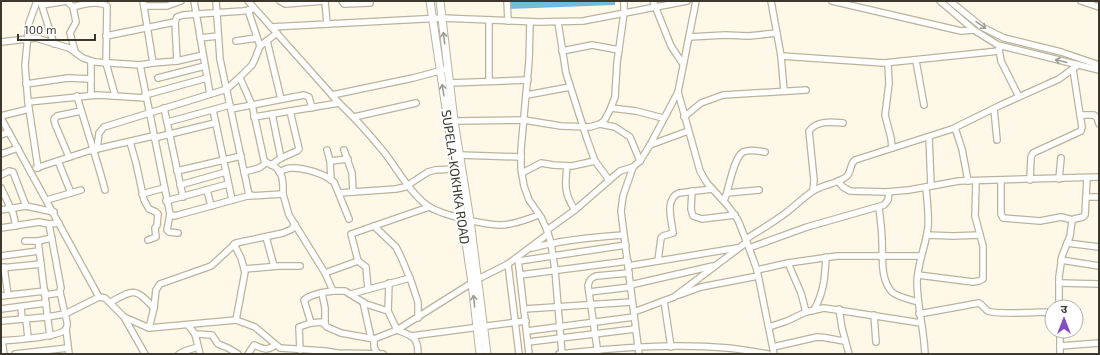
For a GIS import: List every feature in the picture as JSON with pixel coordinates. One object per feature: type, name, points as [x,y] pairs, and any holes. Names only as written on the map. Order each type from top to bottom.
[{"type":"street","points":[[37,1],[29,23],[25,66],[28,102],[38,168]]},
{"type":"street","points":[[54,44],[41,3],[67,1],[73,7],[76,22],[70,33],[75,51]]},
{"type":"street","points":[[153,63],[144,3],[166,4],[181,1]]},
{"type":"street","points":[[194,1],[210,94]]},
{"type":"street","points":[[216,1],[220,59],[250,196]]},
{"type":"street","points":[[248,1],[260,46]]},
{"type":"street","points":[[280,1],[285,4],[325,1],[327,24]]},
{"type":"street","points":[[342,1],[344,4],[357,2],[370,3]]},
{"type":"street","name":"SUPELA-KOKHKA ROAD","points":[[430,1],[462,219],[475,281]]},
{"type":"street","name":"SUPELA-KOKHKA ROAD","points":[[440,1],[454,121],[470,220],[475,281],[481,327],[488,354]]},
{"type":"street","points":[[507,1],[508,21]]},
{"type":"street","points":[[454,121],[524,120],[562,126],[583,127],[596,126],[600,124],[604,121],[615,97],[618,50],[624,13],[624,1]]},
{"type":"street","points":[[653,1],[672,46],[683,64]]},
{"type":"street","points":[[271,27],[433,18],[530,22],[583,21],[687,1]]},
{"type":"street","points":[[300,350],[299,327],[311,323],[322,322],[327,327],[338,332],[372,338],[397,330],[475,281],[518,259],[528,249],[548,234],[547,230],[575,210],[620,171],[633,167],[640,161],[678,92],[696,1]]},
{"type":"street","points":[[771,1],[781,56],[784,91]]},
{"type":"street","points":[[832,1],[961,31],[974,30]]},
{"type":"street","points":[[940,1],[974,30],[998,45],[1099,70]]},
{"type":"street","points":[[950,1],[982,27],[1004,38],[1061,52],[1099,65]]},
{"type":"street","points":[[1081,1],[1099,7]]},
{"type":"street","points":[[73,7],[95,2],[107,6],[106,63],[115,95]]},
{"type":"street","points":[[177,61],[176,18],[180,16],[251,9],[277,33],[332,95],[356,119],[420,199],[429,207],[462,219],[500,225],[517,222],[539,215]]},
{"type":"street","points":[[489,20],[489,81]]},
{"type":"street","points":[[106,36],[175,22]]},
{"type":"street","points":[[530,22],[528,80],[521,157],[522,173],[524,186],[529,200],[547,230],[551,243],[555,270],[561,354],[598,352],[638,347],[729,348],[768,354]]},
{"type":"street","points":[[558,22],[562,51],[570,87],[595,161],[609,180]]},
{"type":"street","points":[[95,150],[99,133],[104,127],[227,89],[240,78],[255,59],[260,46],[277,33]]},
{"type":"street","points":[[689,37],[725,35],[749,36],[777,33]]},
{"type":"street","points":[[200,38],[218,36]]},
{"type":"street","points":[[1,42],[36,38],[62,45],[75,51],[83,58],[91,61],[106,63],[153,63],[177,61],[203,55]]},
{"type":"street","points":[[236,41],[257,38]]},
{"type":"street","points":[[267,41],[281,99]]},
{"type":"street","points":[[562,51],[592,45],[618,50]]},
{"type":"street","points":[[998,45],[1001,61],[1019,97]]},
{"type":"street","points":[[781,56],[847,62],[888,63],[999,51]]},
{"type":"street","points":[[91,61],[91,95]]},
{"type":"street","points":[[916,61],[924,105]]},
{"type":"street","points":[[888,63],[889,84],[885,115],[892,148]]},
{"type":"street","points":[[140,64],[166,201],[170,214],[167,230],[168,232],[178,232]]},
{"type":"street","points":[[674,297],[739,248],[746,241],[778,220],[813,191],[847,176],[851,165],[855,160],[929,138],[955,128],[1059,79],[1078,65]]},
{"type":"street","points":[[158,78],[205,66]]},
{"type":"street","points":[[332,95],[448,69]]},
{"type":"street","points":[[1030,180],[1031,157],[1033,153],[1081,131],[1082,127],[1073,69]]},
{"type":"street","points":[[26,84],[68,78],[91,79]]},
{"type":"street","points":[[28,102],[91,95],[146,97],[207,78]]},
{"type":"street","points":[[240,78],[252,105],[264,160],[274,167],[282,177],[283,194],[289,215],[325,273],[333,291]]},
{"type":"street","points":[[449,83],[528,80]]},
{"type":"street","points":[[527,95],[570,87]]},
{"type":"street","points":[[684,117],[702,103],[723,94],[806,90]]},
{"type":"street","points":[[678,92],[700,171],[706,184],[724,201],[735,215],[749,248],[757,273],[774,354]]},
{"type":"street","points":[[77,96],[95,150],[105,190]]},
{"type":"street","points":[[168,122],[213,110],[306,96],[309,98],[312,108]]},
{"type":"street","points":[[254,117],[312,108],[339,102]]},
{"type":"street","points":[[356,119],[416,104]]},
{"type":"street","points":[[164,108],[183,197]]},
{"type":"street","points":[[611,108],[636,111],[663,118]]},
{"type":"street","points":[[29,109],[1,117],[59,223],[106,299],[124,317],[145,354]]},
{"type":"street","points":[[994,109],[997,140]]},
{"type":"street","points":[[213,110],[232,200]]},
{"type":"street","points":[[69,157],[54,119],[57,116],[81,111]]},
{"type":"street","points":[[274,167],[281,158],[296,152],[299,149],[290,111]]},
{"type":"street","points":[[272,114],[281,158]]},
{"type":"street","points":[[1080,115],[1094,115],[1099,124]]},
{"type":"street","points":[[30,170],[95,150],[215,123]]},
{"type":"street","points":[[813,191],[809,131],[814,126],[822,123],[843,123]]},
{"type":"street","points":[[600,124],[615,127],[628,135],[640,161]]},
{"type":"street","points":[[955,128],[962,149],[968,181]]},
{"type":"street","points":[[650,145],[688,131]]},
{"type":"street","points":[[1,135],[9,132]]},
{"type":"street","points":[[926,354],[919,314],[918,275],[928,225],[929,138]]},
{"type":"street","points":[[130,142],[142,194],[149,209],[158,214],[157,225],[155,228],[156,237],[148,240]]},
{"type":"street","points":[[1,154],[18,148]]},
{"type":"street","points":[[327,150],[330,161],[331,180]]},
{"type":"street","points":[[344,150],[352,173],[353,192]]},
{"type":"street","points":[[724,201],[736,162],[741,154],[748,151],[765,152]]},
{"type":"street","points":[[460,155],[521,157]]},
{"type":"street","points":[[177,171],[241,156]]},
{"type":"street","points":[[1059,179],[1061,158]]},
{"type":"street","points":[[330,161],[348,159]]},
{"type":"street","points":[[58,161],[71,193]]},
{"type":"street","points":[[522,173],[541,162],[568,166],[595,161]]},
{"type":"street","points":[[568,166],[566,194],[575,210]]},
{"type":"street","points":[[244,172],[260,168],[274,167],[301,168],[325,176],[334,182],[349,219]]},
{"type":"street","points":[[633,167],[623,196],[621,211],[638,354]]},
{"type":"street","points":[[339,193],[390,190],[409,185],[428,172],[435,170],[455,169]]},
{"type":"street","points":[[1,175],[9,171],[13,172],[26,206]]},
{"type":"street","points":[[180,185],[226,172]]},
{"type":"street","points":[[838,181],[843,187],[850,191],[889,192],[960,181],[1099,177]]},
{"type":"street","points":[[1001,180],[1001,214],[1003,218],[1040,221],[1062,217],[1073,220],[1084,216],[1086,213],[1087,178]]},
{"type":"street","points":[[918,275],[974,282],[981,280],[983,276],[983,246],[975,216],[976,181]]},
{"type":"street","points":[[166,201],[228,184]]},
{"type":"street","points":[[1,188],[16,226]]},
{"type":"street","points":[[142,194],[164,188]]},
{"type":"street","points":[[658,262],[661,238],[673,233],[670,208],[673,197],[679,192],[712,189]]},
{"type":"street","points":[[47,200],[81,190]]},
{"type":"street","points":[[207,190],[212,206]]},
{"type":"street","points":[[727,193],[759,190]]},
{"type":"street","points":[[692,191],[691,214],[693,216],[702,219],[735,215]]},
{"type":"street","points":[[749,248],[848,214],[879,207],[887,203],[889,192]]},
{"type":"street","points":[[170,214],[174,216],[250,196],[283,194]]},
{"type":"street","points":[[1086,197],[1099,197]]},
{"type":"street","points":[[1,210],[26,206],[54,212]]},
{"type":"street","points":[[368,289],[366,267],[358,261],[351,234],[429,207]]},
{"type":"street","points":[[879,207],[886,283],[893,292],[900,297],[918,302]]},
{"type":"street","points":[[1059,299],[1061,260],[1073,220]]},
{"type":"street","points":[[1,228],[39,222],[50,224],[59,223]]},
{"type":"street","points":[[15,354],[68,351],[67,326],[60,292],[61,288],[50,224]]},
{"type":"street","points":[[149,328],[154,308],[156,290],[160,284],[211,266],[234,244],[241,241],[283,233],[292,229],[295,224]]},
{"type":"street","points":[[374,226],[396,247],[401,257],[418,302],[418,318]]},
{"type":"street","points":[[528,249],[551,243],[583,238],[624,235]]},
{"type":"street","points":[[927,235],[980,235]]},
{"type":"street","points":[[266,237],[274,266]]},
{"type":"street","points":[[25,241],[38,241],[52,238]]},
{"type":"street","points":[[38,241],[50,336]]},
{"type":"street","points":[[1067,243],[1099,247]]},
{"type":"street","points":[[234,244],[244,269],[244,277],[236,320]]},
{"type":"street","points":[[518,259],[626,245]]},
{"type":"street","points":[[520,276],[555,270],[628,263],[658,262],[739,248]]},
{"type":"street","points":[[1,256],[39,251]]},
{"type":"street","points":[[527,331],[634,315],[664,301],[701,287],[757,273],[788,263],[826,257],[921,256]]},
{"type":"street","points":[[814,310],[823,290],[826,257]]},
{"type":"street","points":[[518,259],[529,354]]},
{"type":"street","points":[[1061,260],[1099,266]]},
{"type":"street","points":[[325,273],[358,261]]},
{"type":"street","points":[[788,263],[801,293],[806,312]]},
{"type":"street","points":[[8,295],[3,268],[41,264]]},
{"type":"street","points":[[508,264],[519,354]]},
{"type":"street","points":[[244,269],[274,266],[300,266]]},
{"type":"street","points":[[589,292],[631,286],[715,266]]},
{"type":"street","points":[[598,352],[589,292],[589,282],[591,278],[596,276],[629,273]]},
{"type":"street","points":[[350,294],[410,278]]},
{"type":"street","points":[[389,283],[388,310],[397,330],[412,336],[415,339],[418,345],[418,354]]},
{"type":"street","points":[[1059,283],[1099,284]]},
{"type":"street","points":[[311,323],[304,300],[308,297],[333,291],[345,290],[364,302],[388,310]]},
{"type":"street","points":[[1,296],[60,292]]},
{"type":"street","points":[[1,321],[65,314],[106,299],[134,292],[142,295],[154,308]]},
{"type":"street","points":[[322,293],[325,308],[324,324]]},
{"type":"street","points":[[664,301],[671,347]]},
{"type":"street","points":[[364,302],[374,347],[380,354]]},
{"type":"street","points":[[524,309],[632,302]]},
{"type":"street","points":[[1,309],[46,303]]},
{"type":"street","points":[[919,314],[976,303],[982,304],[987,311],[997,313],[1044,312]]},
{"type":"street","points":[[20,307],[28,338]]},
{"type":"street","points":[[769,327],[787,321],[806,312],[824,308],[921,323]]},
{"type":"street","points":[[839,310],[849,354]]},
{"type":"street","points":[[874,315],[876,342]]},
{"type":"street","points":[[124,317],[149,328],[236,320],[255,327],[280,348],[325,350],[337,353],[380,354]]},
{"type":"street","points":[[412,336],[526,321]]},
{"type":"street","points":[[188,325],[195,334],[200,354]]},
{"type":"street","name":"SUPELA-KOKHKA ROAD","points":[[480,354],[481,327]]},
{"type":"street","points":[[528,342],[635,329]]},
{"type":"street","points":[[4,354],[1,341],[50,336],[66,330]]},
{"type":"street","points":[[195,334],[212,335],[218,344],[238,354]]},
{"type":"street","points":[[773,347],[817,337],[845,341]]},
{"type":"street","points":[[1060,339],[1060,354]]},
{"type":"street","points":[[1060,346],[1099,343]]},
{"type":"street","points":[[248,354],[254,345],[263,349],[269,349],[275,345]]},
{"type":"street","points":[[178,354],[185,350],[198,347]]},
{"type":"street","points":[[704,347],[705,354]]},
{"type":"water","points":[[508,1],[615,1],[615,5],[508,9]]}]
